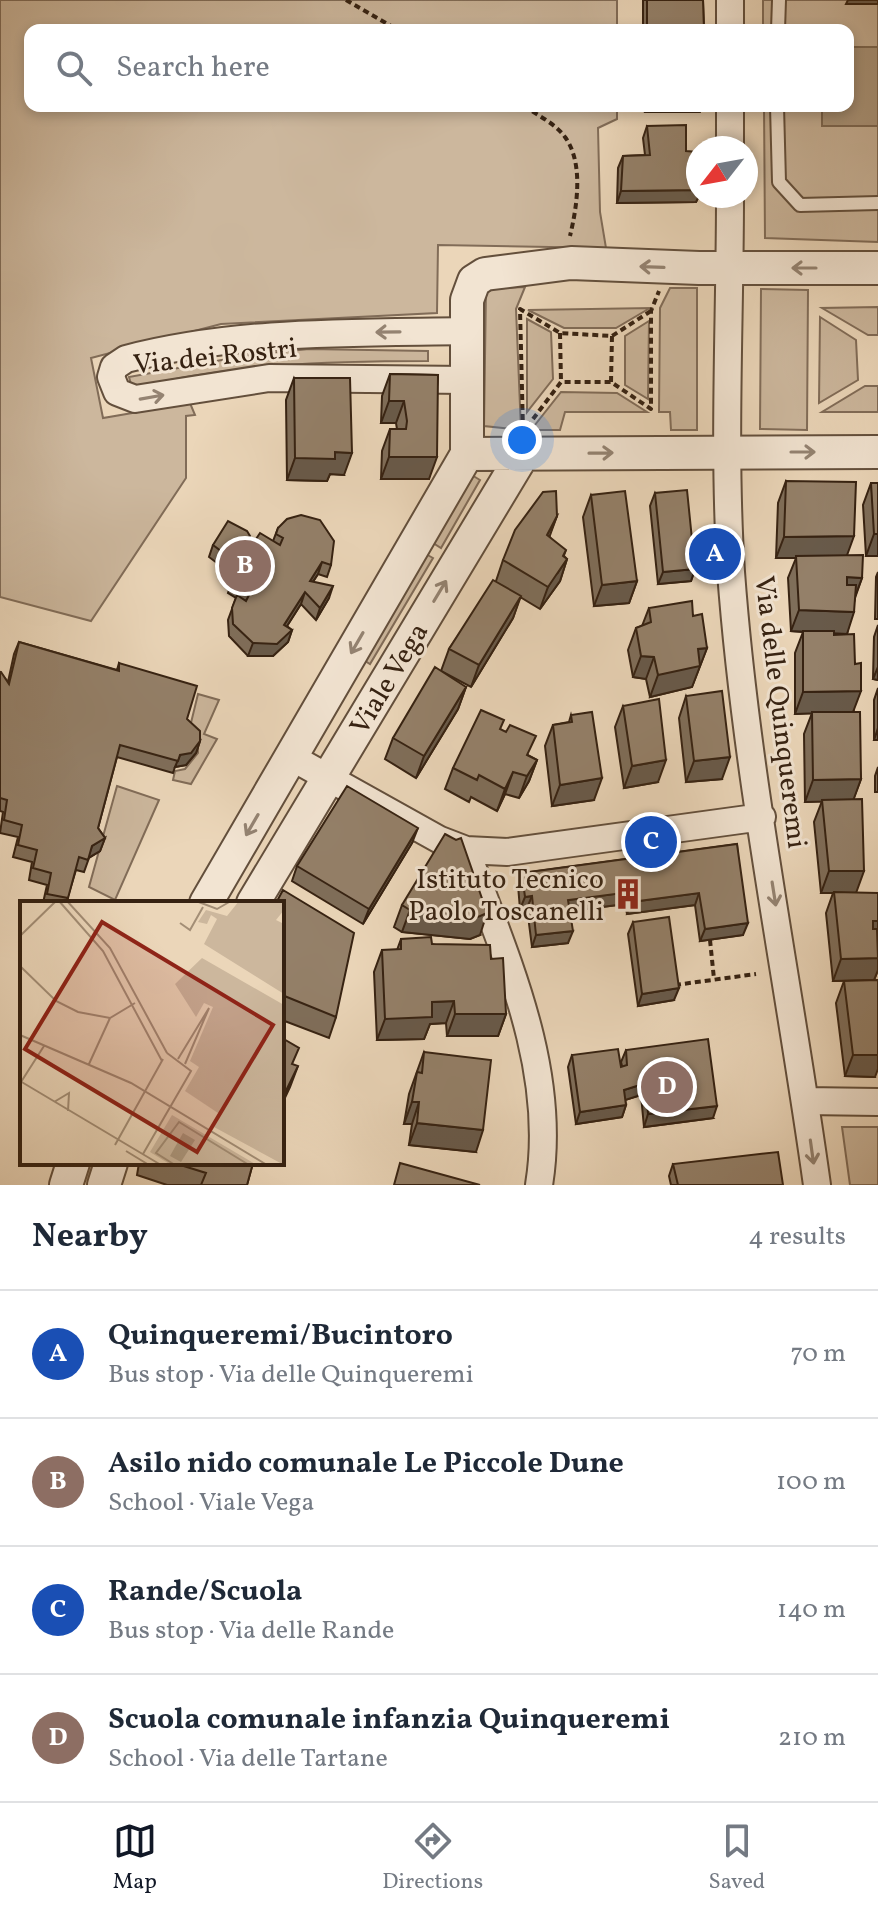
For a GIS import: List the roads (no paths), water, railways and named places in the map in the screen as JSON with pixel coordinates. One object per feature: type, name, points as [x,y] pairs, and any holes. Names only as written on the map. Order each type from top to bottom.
[{"type":"street","points":[[730,0],[730,24]]},
{"type":"street","points":[[730,112],[730,136]]},
{"type":"street","name":"Via delle Quinqueremi","points":[[730,208],[728,451],[733,587],[762,817],[817,1185]]},
{"type":"street","points":[[878,268],[730,268],[571,263],[491,272],[479,277],[470,287],[466,331],[467,454],[878,452]]},
{"type":"street","name":"Via dei Rostri","points":[[466,331],[260,338],[131,358],[114,367],[111,377],[117,392],[135,399],[269,378],[467,380]]},
{"type":"street","name":"Viale Vega","points":[[207,901],[467,454]]},
{"type":"street","name":"Viale Vega","points":[[254,901],[523,454]]},
{"type":"street","points":[[291,757],[440,840],[466,850],[507,852],[762,817]]},
{"type":"street","points":[[466,850],[516,986],[532,1045],[542,1119],[539,1185]]},
{"type":"street","points":[[805,1101],[878,1102]]},
{"type":"street","points":[[66,1185],[72,1165]]},
{"type":"street","points":[[104,1185],[110,1165]]},
{"type":"lane","points":[[778,24],[779,0]]},
{"type":"lane","points":[[777,112],[779,182],[800,205],[878,203]]},
{"type":"place","name":"Quinqueremi/Bucintoro","points":[[715,554]]},
{"type":"place","name":"Asilo nido comunale Le Piccole Dune","points":[[245,566]]},
{"type":"place","name":"Rande/Scuola","points":[[651,842]]},
{"type":"place","name":"Istituto Tecnico Paolo Toscanelli","points":[[628,894]]},
{"type":"place","name":"Scuola comunale infanzia Quinqueremi","points":[[667,1087]]}]
